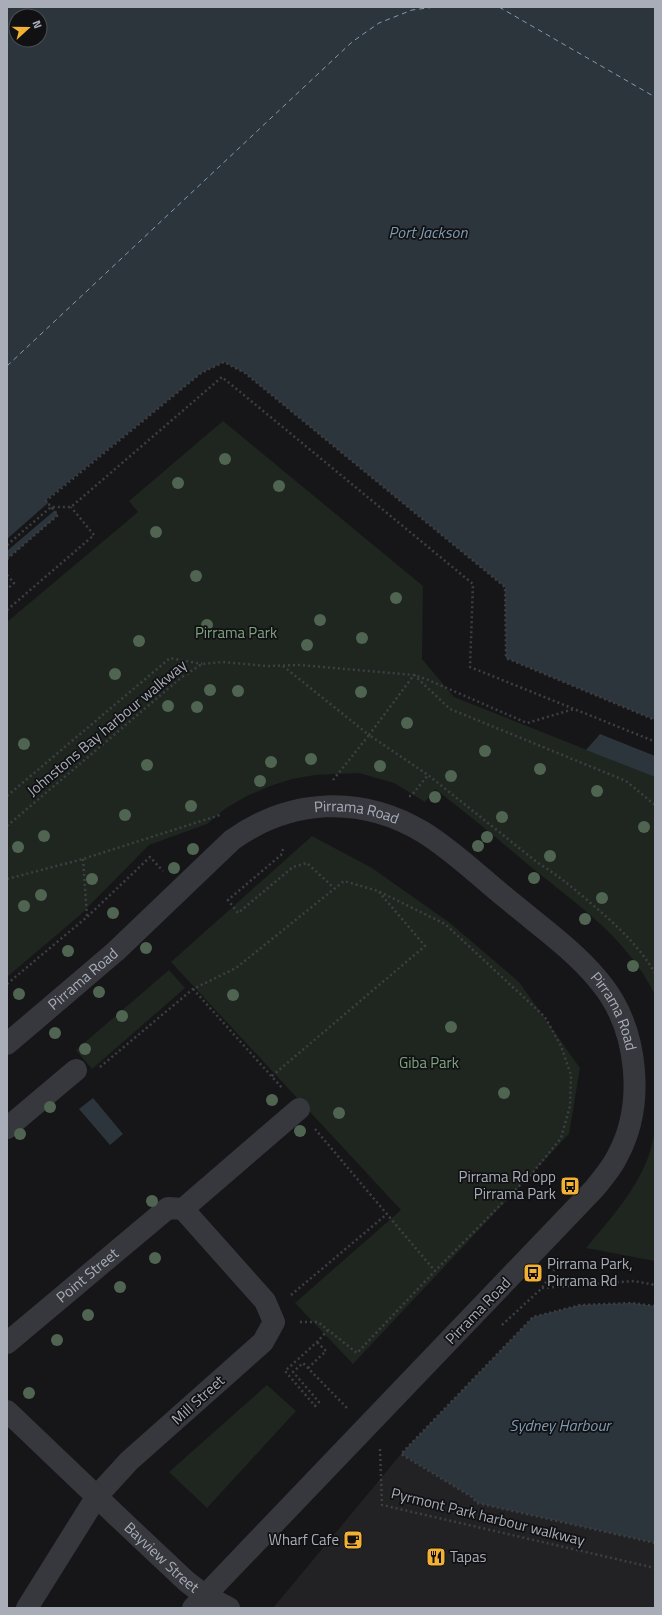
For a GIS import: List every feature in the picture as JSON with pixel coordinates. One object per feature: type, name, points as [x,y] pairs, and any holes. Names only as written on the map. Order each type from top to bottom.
[{"type":"street","name":"Pirrama Road","points":[[7,1044],[116,951],[232,840],[245,831],[276,816],[313,807],[330,805],[367,809],[386,815],[417,829],[440,844],[538,924],[586,966],[612,998],[622,1018],[632,1057],[634,1100],[630,1121],[624,1139],[617,1157],[606,1174],[594,1189],[193,1608]]},
{"type":"street","points":[[7,1128],[76,1070]]},
{"type":"street","name":"Point Street","points":[[7,1343],[299,1109]]},
{"type":"street","points":[[176,1208],[265,1301],[272,1318]]},
{"type":"street","name":"Mill Street","points":[[27,1608],[97,1496],[129,1461],[263,1342],[272,1318]]},
{"type":"street","points":[[7,1411],[97,1496]]},
{"type":"street","name":"Bayview Street","points":[[97,1496],[186,1581],[204,1595],[229,1608]]},
{"type":"path","points":[[7,558],[58,515],[46,501],[201,373],[224,362],[245,373],[505,587],[506,658],[655,720]]},
{"type":"path","points":[[7,545],[51,507],[71,507],[222,377],[473,584],[470,667],[655,742]]},
{"type":"path","points":[[7,610],[94,535],[71,507]]},
{"type":"path","points":[[7,575],[14,583],[7,589]]},
{"type":"path","points":[[7,796],[170,658],[202,664]]},
{"type":"path","name":"Johnstons Bay harbour walkway","points":[[7,826],[182,677],[202,664],[222,662],[266,666],[300,665],[414,675],[527,723],[574,709]]},
{"type":"path","points":[[283,665],[370,735],[428,776],[538,863],[558,874],[606,915],[637,947],[655,973]]},
{"type":"path","points":[[340,780],[333,780],[370,735],[414,675],[450,709],[626,781],[655,804]]},
{"type":"path","points":[[404,794],[411,796],[428,776]]},
{"type":"path","points":[[7,879],[83,859],[220,815]]},
{"type":"path","points":[[283,849],[281,855],[228,900],[238,912],[293,867],[307,863],[334,888]]},
{"type":"path","points":[[7,984],[87,917],[150,858],[164,871]]},
{"type":"path","points":[[83,859],[87,917]]},
{"type":"path","points":[[76,1070],[96,1071],[193,989],[236,968],[276,938],[344,881],[378,891],[445,924],[545,1017],[561,1046],[571,1075],[570,1106],[561,1138],[535,1170],[435,1271],[357,1353],[318,1322],[272,1318]]},
{"type":"path","points":[[272,1076],[425,946],[378,891]]},
{"type":"path","points":[[193,989],[272,1076],[435,1271]]},
{"type":"path","points":[[272,1318],[386,1214]]},
{"type":"path","points":[[501,1326],[542,1288],[634,1281],[655,1285]]},
{"type":"path","points":[[655,1306],[632,1302],[580,1305],[533,1317],[402,1454],[472,1497],[478,1503],[655,1543]]},
{"type":"path","points":[[328,1330],[285,1372],[315,1406],[319,1402],[293,1372],[303,1363],[343,1404]]},
{"type":"path","points":[[308,1368],[326,1351],[317,1342]]},
{"type":"path","name":"Pyrmont Park harbour walkway","points":[[380,1446],[382,1505],[655,1568]]},
{"type":"shaded area","points":[[401,1454],[472,1497],[477,1503],[655,1543],[655,1608],[273,1608]]},
{"type":"green space","name":"Pirrama Park","points":[[223,421],[423,586],[422,659],[454,697],[655,777],[655,995],[644,975],[631,957],[617,940],[601,925],[435,789],[425,802],[394,783],[359,773],[315,775],[292,779],[270,786],[247,796],[226,808],[207,824],[149,845],[80,915],[7,977],[7,622],[138,512],[129,501]]},
{"type":"green space","name":"Giba Park","points":[[312,836],[372,868],[450,923],[519,982],[580,1068],[569,1134],[353,1364],[295,1303],[401,1210],[171,962]]},
{"type":"green space","points":[[169,970],[185,988],[92,1069],[76,1050]]},
{"type":"green space","points":[[655,1128],[655,1261],[586,1248],[620,1207],[639,1178],[652,1145]]},
{"type":"green space","points":[[267,1385],[296,1411],[207,1508],[169,1472]]},
{"type":"water","name":"Port Jackson","points":[[7,7],[655,7],[655,720],[506,658],[505,587],[245,373],[224,362],[201,373],[46,500],[58,515],[7,559]]},
{"type":"water","points":[[600,734],[655,756],[655,777],[586,750]]},
{"type":"water","points":[[93,1098],[123,1134],[110,1145],[79,1109]]},
{"type":"water","name":"Sydney Harbour","points":[[632,1303],[655,1306],[655,1543],[477,1503],[472,1497],[401,1454],[533,1317],[580,1305]]},
{"type":"pier","points":[[48,503],[54,511],[7,551],[7,539]]},
{"type":"ferry route","points":[[7,366],[352,42],[379,23],[412,10],[435,7]]},
{"type":"ferry route","points":[[499,7],[655,97]]},
{"type":"place","name":"Pirrama Rd opp Pirrama Park","points":[[570,1186]]},
{"type":"place","name":"Pirrama Park, Pirrama Rd","points":[[533,1273]]},
{"type":"place","name":"Wharf Cafe","points":[[353,1540]]},
{"type":"place","name":"Tapas","points":[[436,1557]]}]
